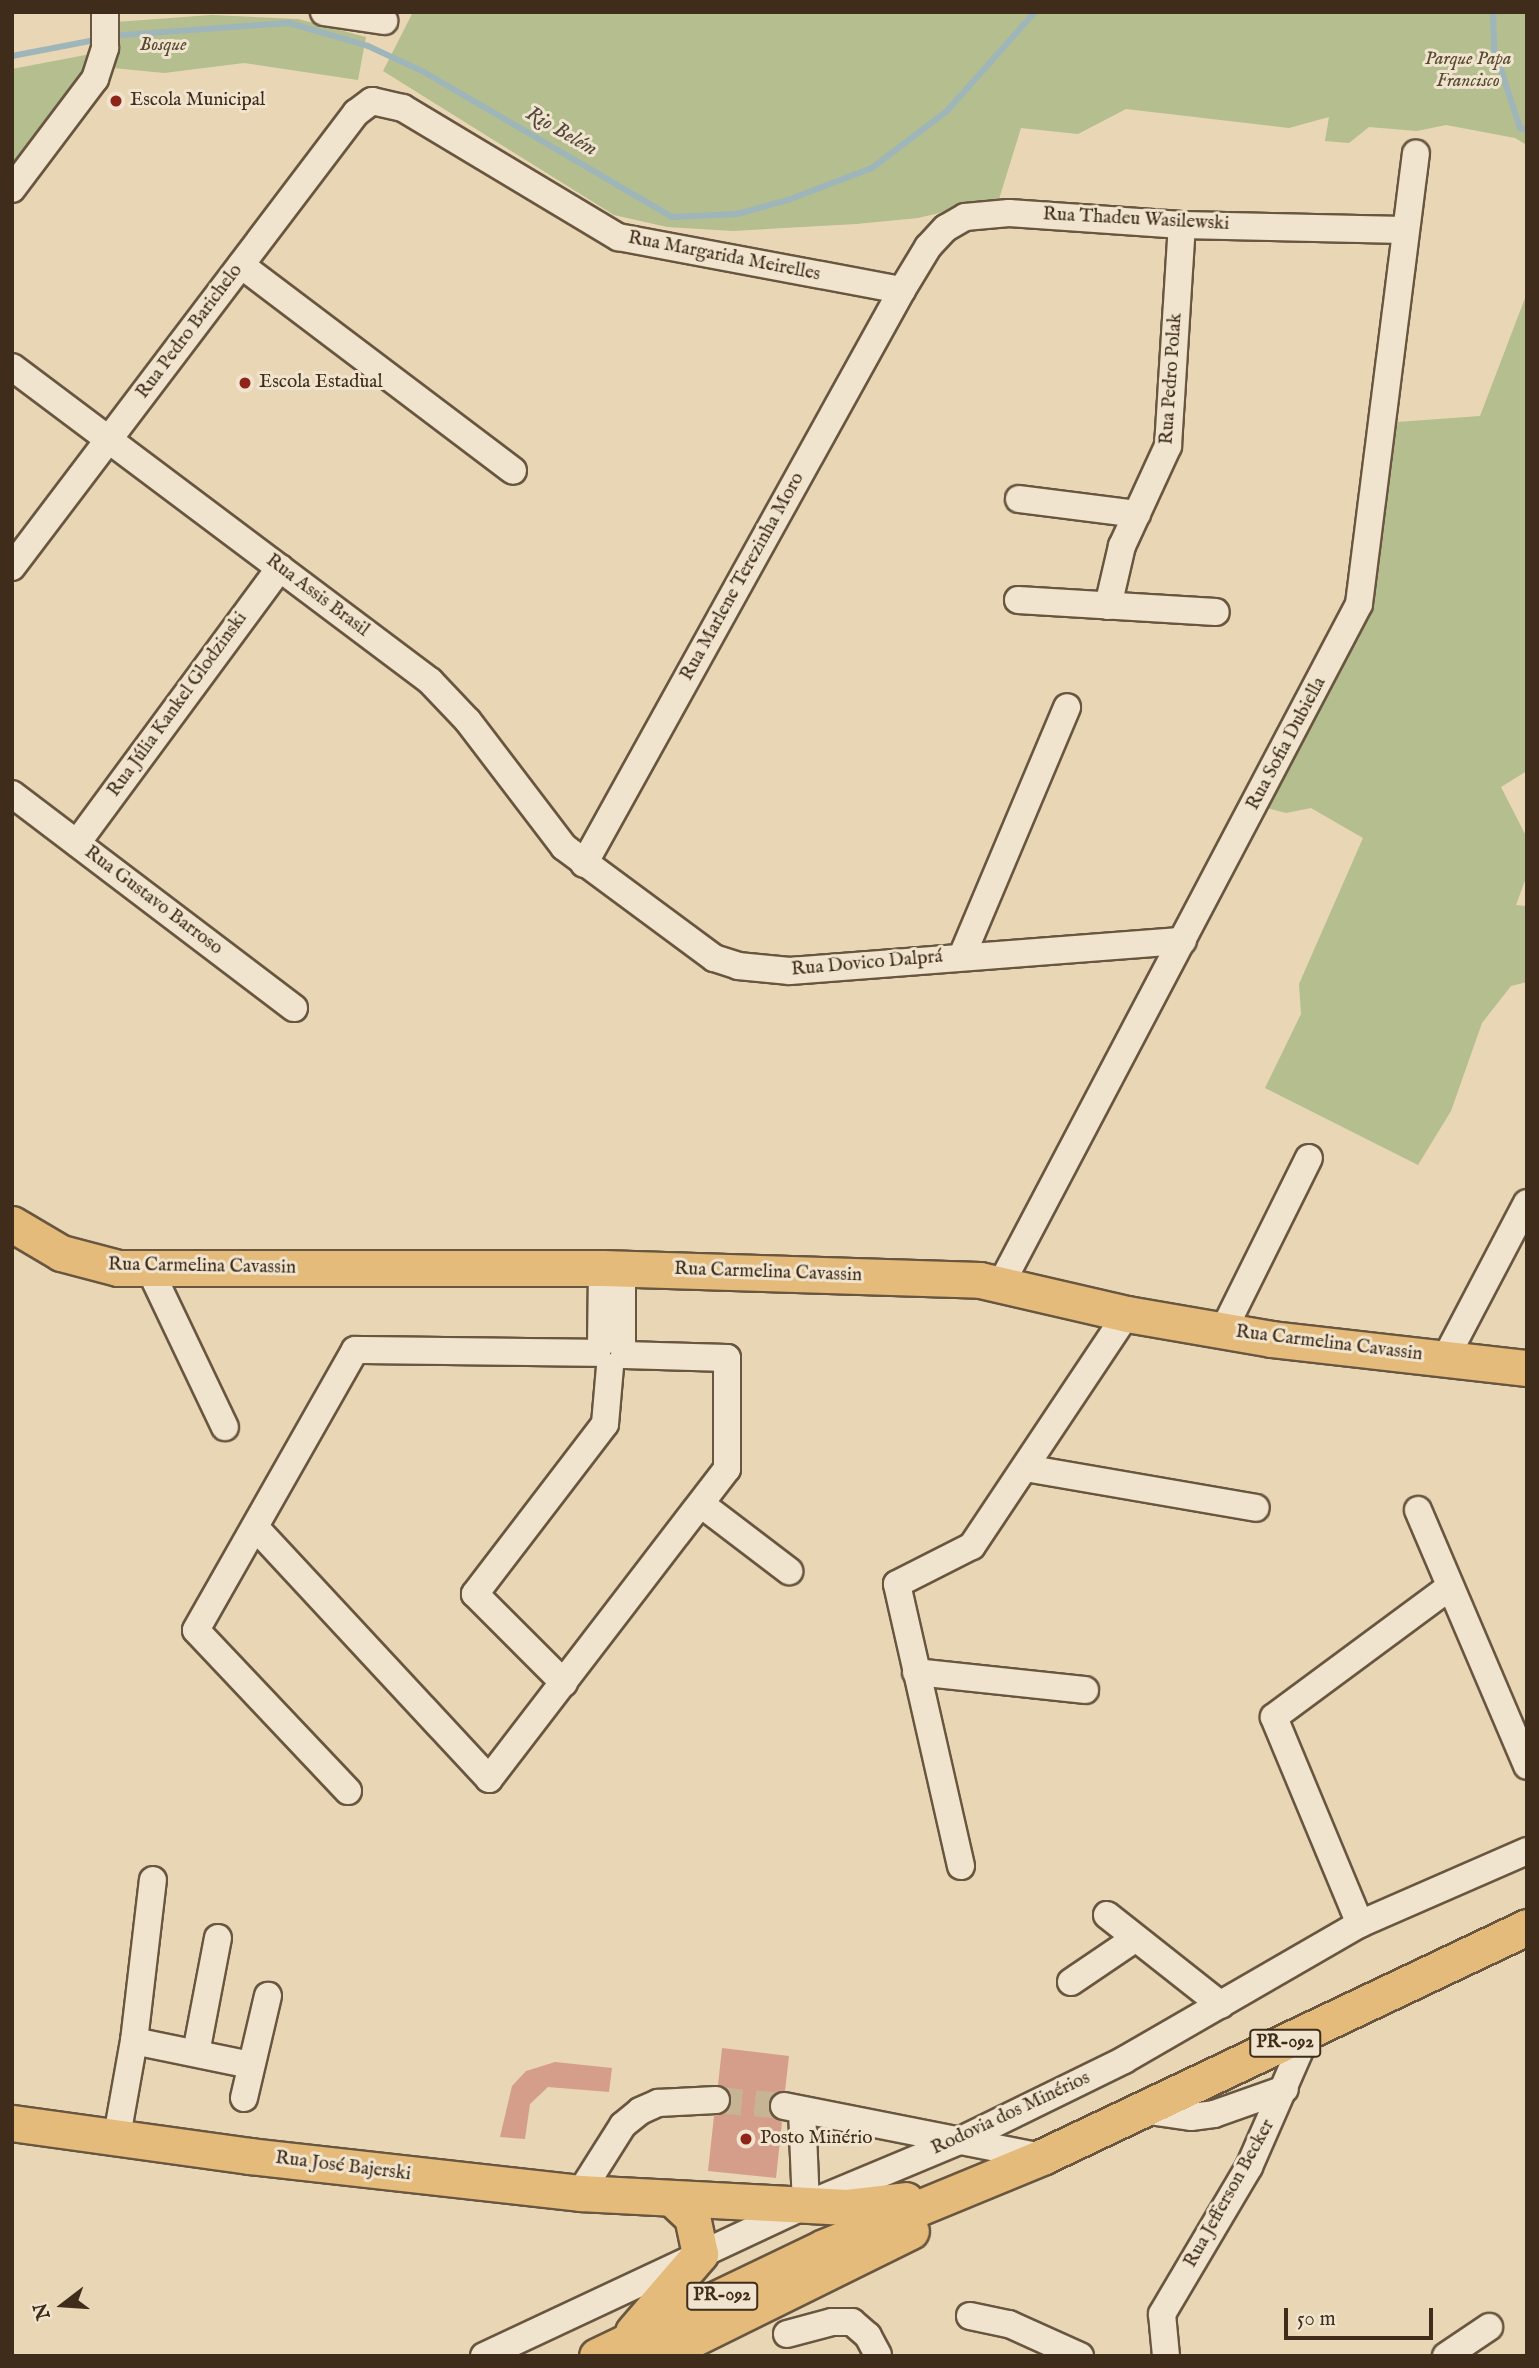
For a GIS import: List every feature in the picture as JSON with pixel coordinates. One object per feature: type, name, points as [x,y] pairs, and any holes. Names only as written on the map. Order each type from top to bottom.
[{"type":"main road","name":"Rua Carmelina Cavassin","points":[[12,1224],[61,1253],[90,1263],[150,1270],[612,1268],[1001,1284],[1127,1314],[1223,1331],[1527,1368]]},
{"type":"main road","name":"PR-092","points":[[609,2350],[821,2264],[1527,1927]]},
{"type":"main road","name":"Rua José Bajerski","points":[[12,2123],[250,2156],[675,2201],[875,2205],[971,2187]]},
{"type":"main road","name":"PR-092","points":[[658,2356],[772,2302],[821,2264],[971,2187],[1042,2157]]},
{"type":"main road","points":[[609,2350],[700,2254],[692,2217],[675,2201]]},
{"type":"main road","points":[[806,2205],[821,2264]]},
{"type":"main road","points":[[681,2356],[723,2326]]},
{"type":"street","points":[[324,12],[384,21]]},
{"type":"street","points":[[12,189],[95,79],[106,30]]},
{"type":"street","name":"Rua Pedro Barichelo","points":[[12,567],[356,113],[372,101]]},
{"type":"street","name":"Rua Margarida Meirelles","points":[[372,101],[403,108],[618,237],[902,290]]},
{"type":"street","name":"Rua Sofia Dubiella","points":[[1001,1284],[1359,604],[1404,230],[1416,154]]},
{"type":"street","name":"Rua Thadeu Wasilewski","points":[[902,290],[928,247],[946,228],[965,217],[1009,213],[1182,225],[1404,230]]},
{"type":"street","name":"Rua Pedro Polak","points":[[1108,606],[1119,555],[1168,446],[1182,225]]},
{"type":"street","points":[[241,265],[513,471]]},
{"type":"street","name":"Rua Marlene Terezinha Moro","points":[[584,864],[902,290]]},
{"type":"street","name":"Rua Assis Brasil","points":[[12,366],[452,701],[546,830],[584,864]]},
{"type":"street","points":[[1019,499],[1137,514]]},
{"type":"street","name":"Rua Júlia Kankel Glodzinski","points":[[77,843],[280,568]]},
{"type":"street","points":[[1018,600],[1216,612]]},
{"type":"street","points":[[962,956],[1067,707]]},
{"type":"street","name":"Rua Gustavo Barroso","points":[[12,794],[294,1008]]},
{"type":"street","name":"Rua Dovico Dalprá","points":[[584,864],[697,948],[738,966],[790,971],[1183,941]]},
{"type":"street","points":[[1223,1331],[1309,1158]]},
{"type":"street","points":[[1446,1359],[1527,1203]]},
{"type":"street","points":[[564,1683],[475,1594],[605,1424],[611,1353],[612,1268]]},
{"type":"street","points":[[150,1270],[225,1427]]},
{"type":"street","points":[[961,1866],[897,1584],[972,1546],[1127,1314]]},
{"type":"street","points":[[255,1527],[489,1779],[701,1504],[729,1462],[727,1358],[611,1353],[355,1350],[196,1630],[348,1791]]},
{"type":"street","points":[[1025,1468],[1256,1508]]},
{"type":"street","points":[[701,1504],[789,1571]]},
{"type":"street","points":[[1418,1510],[1527,1766]]},
{"type":"street","points":[[1360,1924],[1274,1717],[1450,1587]]},
{"type":"street","points":[[916,1672],[1084,1690]]},
{"type":"street","name":"Rodovia dos Minérios","points":[[484,2356],[806,2205],[959,2141],[1124,2060],[1360,1924],[1527,1851]]},
{"type":"street","points":[[117,2136],[134,2041],[153,1880]]},
{"type":"street","points":[[1107,1915],[1221,2005]]},
{"type":"street","points":[[195,2053],[218,1938]]},
{"type":"street","points":[[1071,1982],[1136,1938]]},
{"type":"street","points":[[244,2098],[268,1996]]},
{"type":"street","name":"Rua Jefferson Becker","points":[[1166,2356],[1162,2314],[1249,2167],[1285,2089],[1307,2032]]},
{"type":"street","points":[[134,2041],[251,2065]]},
{"type":"street","points":[[1142,2110],[1203,2115],[1285,2089]]},
{"type":"street","points":[[580,2193],[622,2125],[640,2110],[658,2103],[716,2100]]},
{"type":"street","points":[[806,2205],[793,2108],[1042,2157]]},
{"type":"street","points":[[772,2302],[792,2345],[832,2322],[852,2322],[868,2336],[878,2355]]},
{"type":"street","points":[[970,2316],[1009,2324],[1080,2356]]},
{"type":"street","points":[[1446,2356],[1489,2327]]},
{"type":"green space","name":"Parque Papa Francisco","points":[[413,12],[1527,12],[1527,145],[1515,138],[1446,125],[1417,131],[1369,127],[1349,143],[1325,141],[1329,117],[1289,128],[1126,109],[1078,134],[1021,128],[999,199],[918,218],[856,224],[733,231],[667,227],[614,215],[383,71]]},
{"type":"green space","name":"Bosque","points":[[211,15],[298,19],[366,37],[358,80],[244,63],[164,73],[113,68],[116,22]]},
{"type":"green space","points":[[96,53],[12,166],[12,69]]},
{"type":"green space","points":[[1527,293],[1527,771],[1501,787],[1527,838],[1527,875],[1516,905],[1527,906],[1527,982],[1511,986],[1482,1023],[1451,1111],[1418,1165],[1265,1088],[1301,1014],[1299,984],[1363,838],[1311,808],[1286,813],[1267,808],[1369,617],[1397,422],[1480,416]]},
{"type":"building","name":"Posto Minério","points":[[722,2048],[789,2056],[785,2091],[773,2095],[769,2104],[773,2117],[782,2122],[776,2178],[708,2171],[714,2116],[725,2113],[732,2100],[729,2091],[718,2085]]},
{"type":"building","points":[[555,2062],[612,2068],[609,2092],[548,2087],[530,2104],[525,2139],[500,2137],[512,2086],[526,2071]]},
{"type":"waterway","name":"Rio Belém","points":[[110,36],[289,23],[368,46],[424,72],[672,217],[737,214],[788,200],[872,168],[947,111],[1035,12]]},
{"type":"waterway","points":[[1493,12],[1494,48],[1520,128],[1527,130]]},
{"type":"waterway","name":"Rio Belém","points":[[12,56],[100,39]]},
{"type":"tunnel","points":[[716,2100],[784,2106]]},
{"type":"place","name":"Escola Municipal","points":[[116,101]]},
{"type":"place","name":"Escola Estadual","points":[[245,383]]},
{"type":"place","name":"Posto Minério","points":[[746,2139]]}]
